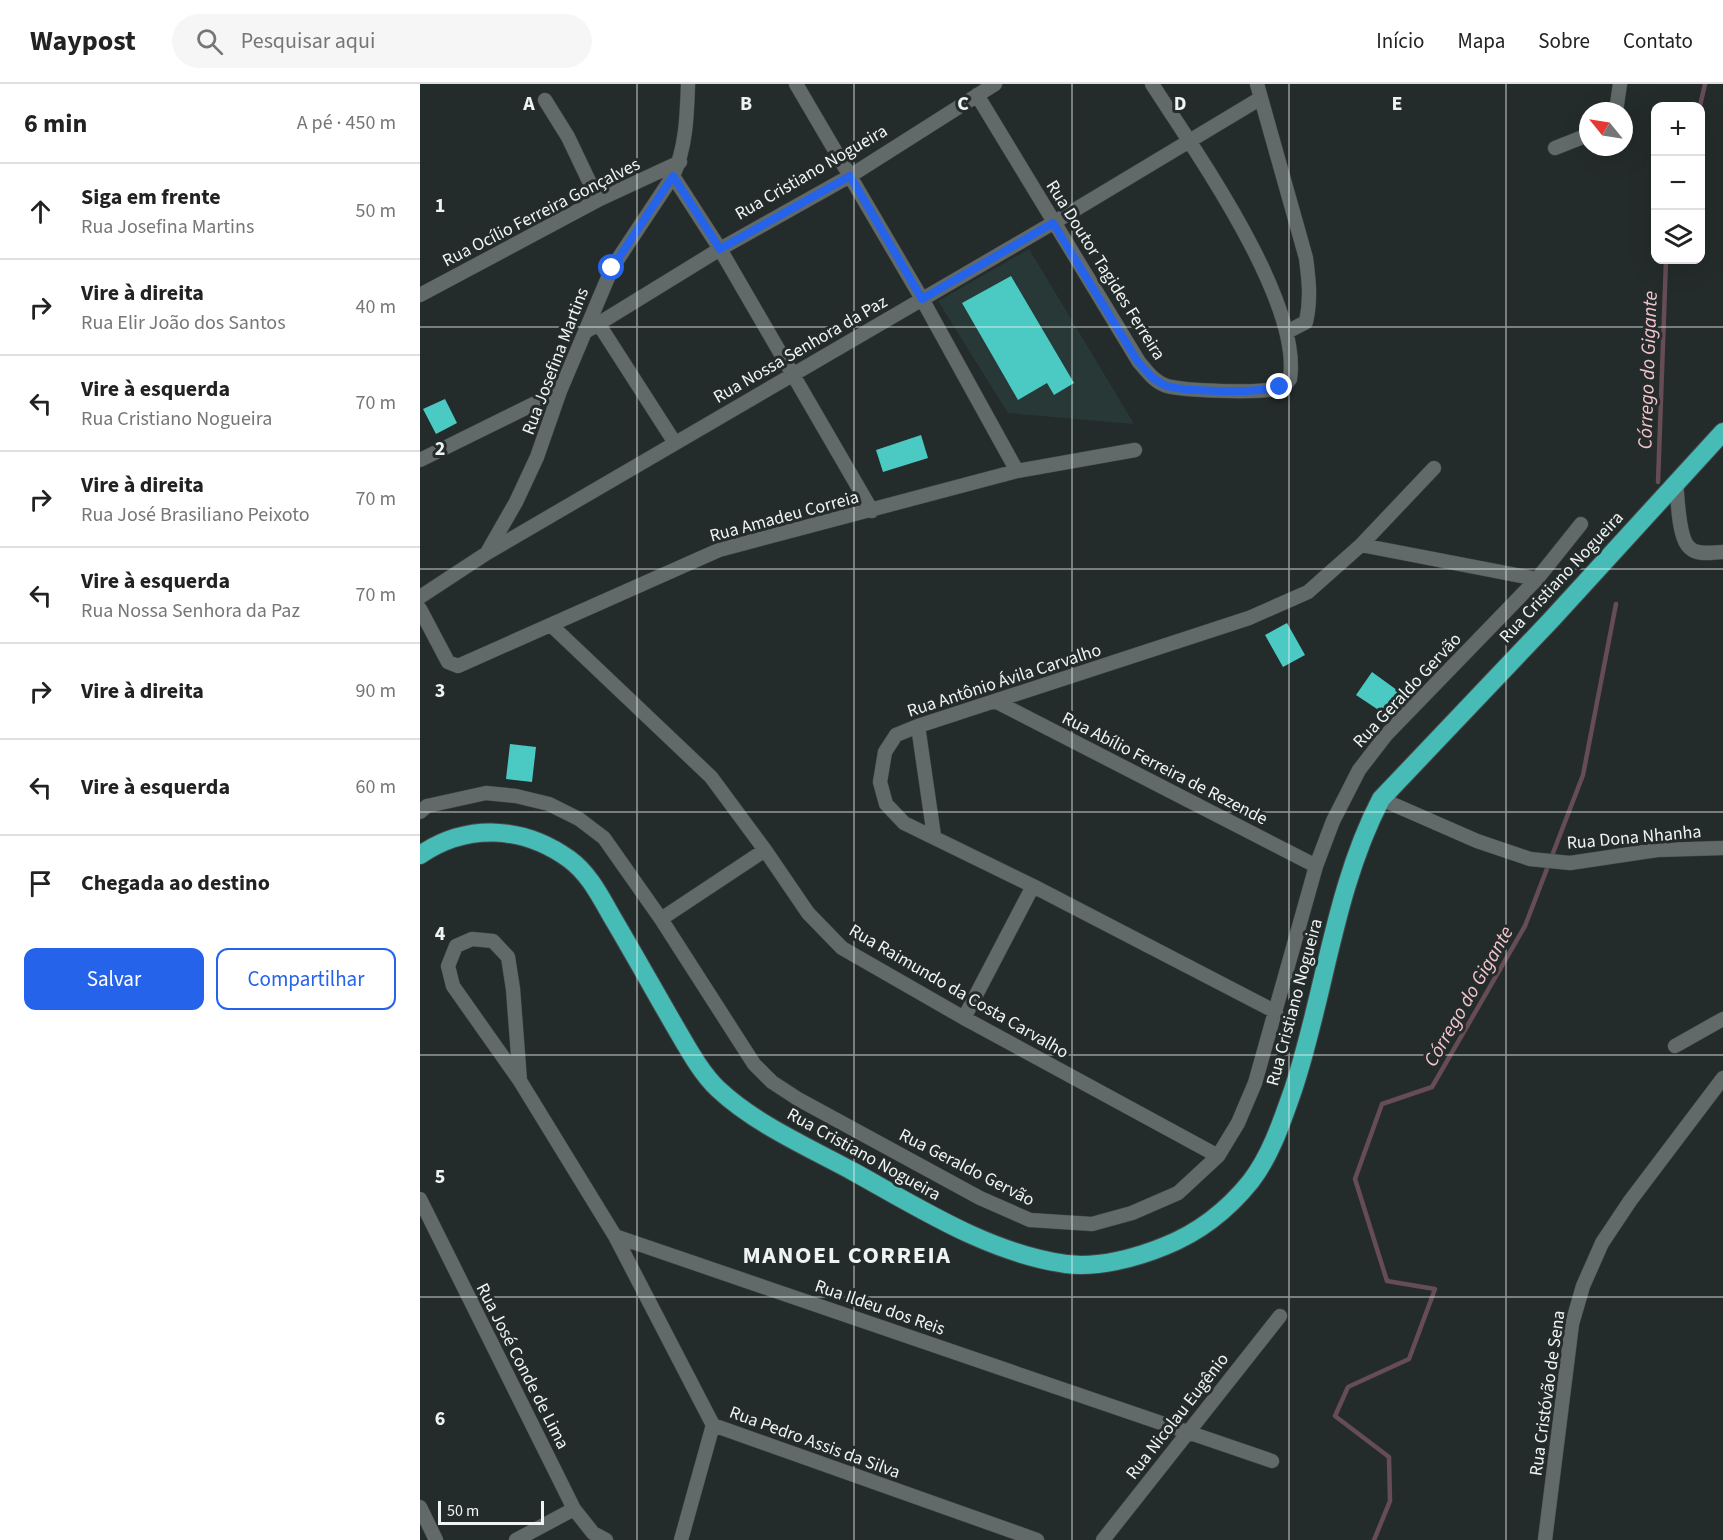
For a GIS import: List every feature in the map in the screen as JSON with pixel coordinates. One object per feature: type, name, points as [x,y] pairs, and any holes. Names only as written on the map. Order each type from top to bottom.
[{"type":"highway","name":"Rua Cristiano Nogueira","points":[[420,855],[449,839],[476,831],[500,832],[551,847],[573,862],[594,886],[688,1048],[717,1088],[766,1123],[955,1228],[1011,1250],[1069,1264],[1141,1256],[1179,1241],[1219,1218],[1253,1179],[1279,1130],[1304,1058],[1349,874],[1366,826],[1381,799],[1552,619],[1723,432]]},
{"type":"street","name":"Rua Josefina Martins","points":[[487,553],[516,502],[537,457],[560,391],[612,268],[680,162],[687,114],[687,84]]},
{"type":"street","points":[[796,84],[922,299],[1017,471]]},
{"type":"street","name":"Rua Cristiano Nogueira","points":[[585,332],[720,249],[850,176],[995,84]]},
{"type":"street","points":[[1152,84],[1189,141],[1265,271],[1287,332],[1306,322],[1310,301],[1306,258],[1257,84]]},
{"type":"street","points":[[1617,102],[1620,84]]},
{"type":"street","name":"Rua Doutor Tagides Ferreira","points":[[977,95],[1138,362],[1155,380],[1166,386],[1181,388],[1261,390],[1286,385],[1290,379],[1291,367],[1287,332]]},
{"type":"street","name":"Rua Nossa Senhora da Paz","points":[[420,597],[487,553],[1053,223],[1261,98]]},
{"type":"street","points":[[545,100],[568,137],[598,200]]},
{"type":"street","points":[[1555,148],[1579,139]]},
{"type":"street","name":"Rua Ocílio Ferreira Gonçalves","points":[[420,295],[598,200],[680,162]]},
{"type":"street","points":[[673,176],[720,249],[872,511]]},
{"type":"street","points":[[598,322],[675,443]]},
{"type":"street","points":[[420,460],[560,391]]},
{"type":"street","name":"Rua Amadeu Correia","points":[[420,609],[448,662],[458,666],[718,550],[1017,471],[1135,450]]},
{"type":"street","name":"Rua Antônio Ávila Carvalho","points":[[1276,1012],[1033,886],[904,823],[886,804],[880,782],[885,752],[896,735],[918,726],[1249,618],[1308,592],[1360,545],[1434,468]]},
{"type":"street","points":[[1676,482],[1683,540],[1690,549],[1702,553],[1723,552]]},
{"type":"street","name":"Rua Geraldo Gervão","points":[[420,812],[427,806],[486,793],[549,804],[579,819],[604,838],[661,919],[754,1064],[772,1082],[798,1099],[981,1198],[1030,1220],[1092,1224],[1132,1213],[1178,1193],[1218,1156],[1238,1123],[1255,1083],[1316,866],[1333,821],[1359,770],[1386,735],[1537,579],[1581,524]]},
{"type":"street","points":[[1360,545],[1537,579]]},
{"type":"street","name":"Rua Raimundo da Costa Carvalho","points":[[551,625],[711,777],[765,850],[808,914],[842,948],[964,1018],[1218,1156]]},
{"type":"street","name":"Rua Abílio Ferreira de Rezende","points":[[997,702],[1316,866]]},
{"type":"street","points":[[918,726],[934,836]]},
{"type":"street","name":"Rua Dona Nhanha","points":[[1381,799],[1477,841],[1530,859],[1570,863],[1657,850],[1723,848]]},
{"type":"street","points":[[661,919],[765,850]]},
{"type":"street","points":[[964,1018],[1033,886]]},
{"type":"street","points":[[519,1081],[513,989],[508,957],[493,941],[472,939],[456,946],[448,966],[453,986],[519,1081],[615,1236]]},
{"type":"street","points":[[1675,1046],[1723,1019]]},
{"type":"street","name":"Rua Cristóvão de Sena","points":[[1545,1540],[1572,1324],[1583,1286],[1602,1243],[1624,1209],[1723,1078]]},
{"type":"street","name":"Rua José Conde de Lima","points":[[420,1199],[574,1509],[593,1533],[606,1540]]},
{"type":"street","name":"Rua Pedro Assis da Silva","points":[[615,1236],[713,1425],[1037,1540]]},
{"type":"street","name":"Rua Ildeu dos Reis","points":[[615,1236],[1272,1461]]},
{"type":"street","name":"Rua Nicolau Eugênio","points":[[1102,1540],[1280,1316]]},
{"type":"street","points":[[681,1540],[713,1425]]},
{"type":"street","points":[[420,1507],[436,1540]]},
{"type":"street","points":[[516,1540],[574,1509]]},
{"type":"shaded area","points":[[1029,249],[1134,424],[1008,413],[938,301]]},
{"type":"building","points":[[1011,276],[1074,383],[1054,395],[1047,383],[1018,400],[962,303]]},
{"type":"building","points":[[445,399],[457,423],[436,434],[423,409]]},
{"type":"building","points":[[921,435],[928,458],[883,472],[876,450]]},
{"type":"building","points":[[1287,623],[1305,655],[1283,667],[1265,635]]},
{"type":"building","points":[[1372,672],[1401,693],[1386,715],[1356,695]]},
{"type":"building","points":[[510,744],[536,747],[532,782],[506,779]]},
{"type":"waterway","name":"Córrego do Gigante","points":[[1701,102],[1705,84]]},
{"type":"waterway","name":"Córrego do Gigante","points":[[1658,482],[1666,264]]},
{"type":"waterway","name":"Córrego do Gigante","points":[[1374,1540],[1390,1501],[1389,1457],[1335,1416],[1348,1387],[1409,1359],[1435,1289],[1387,1281],[1355,1179],[1382,1104],[1432,1087],[1525,926],[1583,775],[1616,604]]},
{"type":"district","name":"MANOEL CORREIA","points":[[847,1255]]},
{"type":"route","points":[[612,268],[673,176],[720,249],[850,176],[922,299],[1053,223],[1138,362],[1155,380],[1166,386],[1181,388],[1261,390],[1280,387]]}]
